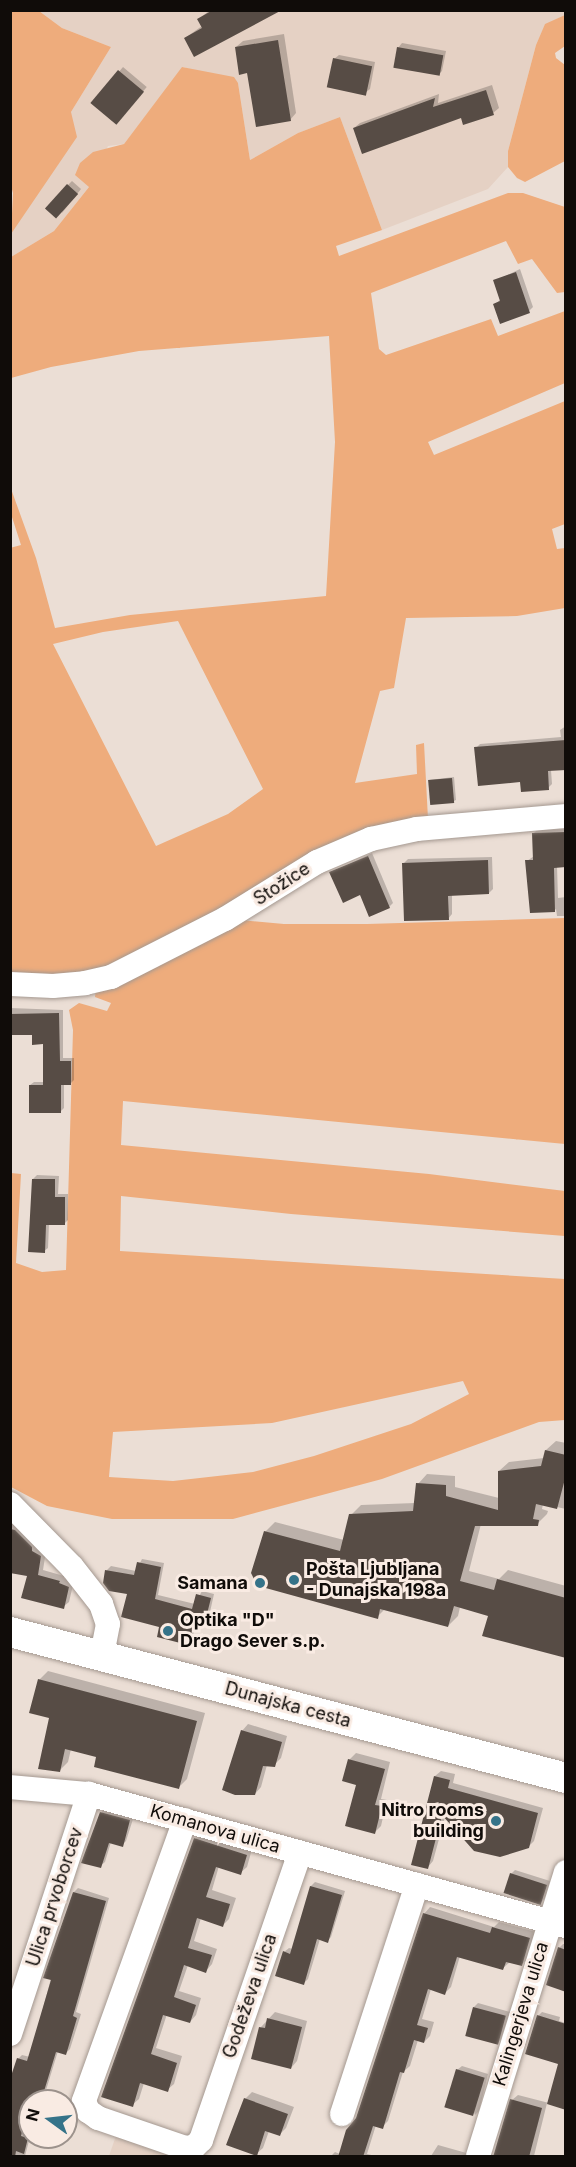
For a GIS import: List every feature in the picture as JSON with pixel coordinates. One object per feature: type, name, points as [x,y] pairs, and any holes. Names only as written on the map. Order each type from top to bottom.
[{"type":"main road","name":"Dunajska cesta","points":[[10,1632],[566,1778]]},
{"type":"street","name":"Stožice","points":[[10,984],[53,986],[85,983],[111,977],[225,919],[317,862],[371,839],[437,826],[566,816]]},
{"type":"street","points":[[10,1504],[72,1567],[101,1604],[108,1624],[102,1656]]},
{"type":"street","name":"Komanova ulica","points":[[10,1787],[89,1794],[558,1924]]},
{"type":"street","name":"Ulica prvoborcev","points":[[10,2034],[89,1794]]},
{"type":"street","name":"Godeževa ulica","points":[[185,1820],[84,2101],[88,2111],[98,2118],[174,2144],[194,2147],[201,2140],[300,1853]]},
{"type":"street","name":"Kalingerjeva ulica","points":[[478,2157],[558,1924],[566,1872]]},
{"type":"street","points":[[342,2114],[417,1885]]},
{"type":"shaded area","points":[[11,10],[39,11],[62,28],[111,47],[71,112],[77,137],[11,234],[13,193],[10,182]]},
{"type":"shaded area","points":[[39,11],[565,11],[565,15],[545,25],[536,45],[508,151],[508,167],[488,189],[382,230],[340,117],[298,133],[250,160],[238,83],[183,67],[124,144],[108,146],[89,187],[54,231],[11,257],[11,234],[71,112],[111,47],[62,28]]},
{"type":"shaded area","points":[[565,15],[565,46],[555,53],[556,58],[565,65],[565,161],[525,182],[517,178],[508,167],[508,151],[536,45],[545,24]]},
{"type":"shaded area","points":[[182,67],[234,77],[238,83],[250,160],[298,133],[340,117],[382,230],[336,246],[339,256],[508,193],[523,193],[565,207],[565,292],[557,293],[532,259],[518,264],[506,241],[371,293],[379,349],[386,355],[491,319],[498,336],[565,311],[565,383],[428,442],[434,455],[565,401],[565,524],[552,529],[557,549],[565,548],[565,608],[517,616],[406,618],[394,688],[380,691],[355,783],[417,774],[416,745],[424,743],[428,819],[265,891],[90,974],[11,975],[10,548],[21,545],[11,514],[10,486],[36,558],[55,628],[130,615],[326,596],[335,442],[329,336],[139,351],[51,367],[11,378],[11,257],[54,231],[89,187],[75,175],[80,163],[93,152],[124,144]],"holes":[[[178,621],[263,789],[228,814],[156,846],[53,644],[103,632]]]},
{"type":"shaded area","points":[[565,918],[565,1144],[123,1101],[121,1145],[429,1174],[565,1191],[565,1236],[291,1214],[121,1196],[120,1251],[565,1279],[565,1420],[539,1422],[382,1479],[233,1519],[112,1519],[47,1506],[11,1487],[11,1173],[21,1174],[16,1263],[42,1272],[66,1270],[73,1030],[69,1010],[79,1003],[107,1011],[111,1003],[95,997],[96,989],[240,920],[284,924]],"holes":[[[463,1381],[469,1394],[411,1424],[314,1456],[253,1472],[173,1481],[109,1477],[113,1432],[272,1423]]]},
{"type":"shaded area","points":[[118,2130],[195,2156],[109,2156]]},
{"type":"building","points":[[213,10],[282,10],[194,57],[184,38],[202,28],[197,19]]},
{"type":"building","points":[[278,40],[291,121],[256,127],[247,73],[239,75],[235,47]]},
{"type":"building","points":[[397,47],[443,55],[440,76],[393,68]]},
{"type":"building","points":[[333,58],[372,66],[366,96],[327,87]]},
{"type":"building","points":[[118,70],[144,92],[116,125],[90,103]]},
{"type":"building","points":[[486,90],[494,115],[463,125],[461,118],[362,154],[353,128],[435,98],[433,107]]},
{"type":"building","points":[[67,184],[78,194],[56,219],[45,209]]},
{"type":"building","points":[[516,272],[530,313],[500,324],[493,304],[500,301],[493,280]]},
{"type":"building","points":[[566,740],[566,770],[548,771],[549,790],[521,792],[520,782],[478,786],[474,747]]},
{"type":"building","points":[[452,778],[454,803],[430,805],[428,780]]},
{"type":"building","points":[[566,832],[566,867],[554,868],[555,912],[530,913],[525,860],[533,860],[532,833]]},
{"type":"building","points":[[368,856],[390,908],[369,917],[360,895],[343,903],[329,872]]},
{"type":"building","points":[[488,860],[489,894],[448,896],[449,920],[404,921],[402,863]]},
{"type":"building","points":[[59,1013],[60,1061],[71,1061],[71,1085],[61,1085],[61,1113],[29,1113],[29,1085],[43,1085],[43,1044],[32,1045],[32,1035],[10,1035],[10,1014]]},
{"type":"building","points":[[32,1179],[55,1179],[55,1197],[65,1197],[65,1225],[46,1225],[45,1253],[28,1252]]},
{"type":"building","points":[[545,1450],[566,1455],[566,1475],[557,1509],[536,1504],[533,1519],[539,1520],[538,1526],[475,1526],[460,1581],[494,1590],[497,1579],[566,1598],[566,1658],[482,1636],[488,1616],[454,1606],[448,1627],[380,1609],[378,1619],[262,1587],[251,1573],[264,1531],[340,1551],[349,1514],[413,1511],[416,1483],[446,1485],[446,1496],[498,1510],[498,1471],[541,1466]]},
{"type":"building","points":[[10,1529],[15,1530],[32,1547],[32,1551],[41,1556],[38,1575],[60,1581],[59,1583],[69,1587],[64,1609],[21,1598],[27,1576],[10,1573]]},
{"type":"building","points":[[137,1562],[161,1567],[155,1599],[192,1609],[196,1594],[211,1598],[204,1626],[194,1624],[188,1645],[157,1637],[159,1627],[121,1617],[127,1594],[109,1591],[103,1583],[105,1570],[134,1575]]},
{"type":"building","points":[[38,1679],[197,1721],[179,1789],[94,1767],[96,1757],[65,1749],[60,1772],[38,1769],[49,1718],[29,1713]]},
{"type":"building","points":[[241,1730],[282,1742],[275,1767],[263,1766],[255,1795],[235,1795],[222,1790]]},
{"type":"building","points":[[348,1759],[385,1769],[375,1805],[382,1806],[375,1834],[345,1826],[356,1785],[342,1781]]},
{"type":"building","name":"Nitro rooms building","points":[[434,1776],[450,1780],[448,1788],[538,1813],[529,1848],[500,1857],[474,1851],[442,1815],[428,1869],[411,1865]]},
{"type":"building","points":[[100,1812],[130,1820],[123,1847],[109,1843],[101,1868],[81,1863]]},
{"type":"building","points":[[194,1838],[247,1855],[241,1875],[216,1867],[206,1897],[230,1904],[223,1927],[197,1918],[188,1948],[212,1955],[206,1973],[184,1965],[174,1997],[196,2005],[190,2023],[163,2015],[151,2054],[177,2063],[168,2092],[140,2083],[133,2107],[101,2097]]},
{"type":"building","points":[[510,1873],[547,1885],[541,1905],[504,1893]]},
{"type":"building","points":[[310,1886],[342,1895],[328,1943],[317,1939],[304,1985],[275,1976],[283,1951],[290,1954]]},
{"type":"building","points":[[73,1892],[106,1901],[73,2016],[77,2018],[66,2055],[56,2052],[45,2089],[18,2089],[18,2149],[25,2149],[24,2154],[16,2151],[15,2157],[10,2156],[10,2079],[17,2058],[27,2061],[51,1980],[43,1978]]},
{"type":"building","points":[[423,1913],[490,1933],[492,1927],[530,1938],[522,1966],[506,1962],[503,1970],[457,1957],[445,1995],[428,1989],[417,2025],[428,2028],[424,2043],[414,2040],[404,2073],[400,2072],[383,2129],[373,2126],[363,2157],[338,2157],[346,2130],[356,2118]]},
{"type":"building","points":[[558,1947],[566,1950],[566,1992],[546,1985]]},
{"type":"building","points":[[473,2007],[506,2016],[498,2045],[465,2036]]},
{"type":"building","points":[[537,2015],[566,2024],[566,2110],[547,2104],[558,2064],[525,2054]]},
{"type":"building","points":[[267,2018],[302,2027],[291,2069],[251,2059],[259,2027],[265,2028]]},
{"type":"building","points":[[456,2069],[485,2078],[473,2116],[444,2107]]},
{"type":"building","points":[[244,2098],[288,2114],[280,2136],[265,2131],[257,2156],[226,2145]]},
{"type":"building","points":[[510,2099],[542,2108],[529,2157],[493,2157]]},
{"type":"place","name":"Pošta Ljubljana - Dunajska 198a","points":[[294,1580]]},
{"type":"place","name":"Samana","points":[[260,1583]]},
{"type":"place","name":"Optika \"D\" Drago Sever s.p.","points":[[168,1631]]},
{"type":"place","name":"Nitro rooms building","points":[[496,1821]]}]
